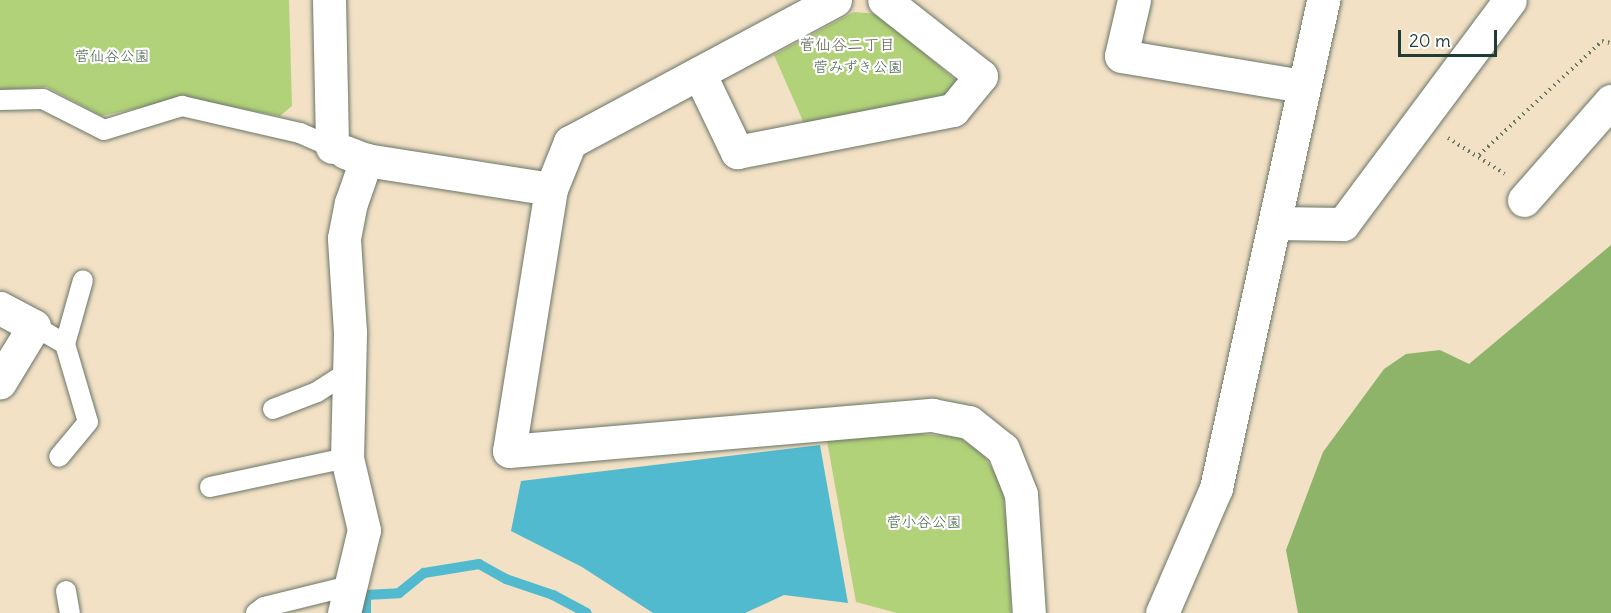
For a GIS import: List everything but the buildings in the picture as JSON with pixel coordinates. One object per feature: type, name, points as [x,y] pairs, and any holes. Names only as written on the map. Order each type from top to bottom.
[{"type":"street","points":[[329,0],[332,147],[366,160],[551,189]]},
{"type":"street","points":[[835,0],[570,142],[551,189],[509,451],[932,415],[969,422],[1003,449],[1021,494],[1029,613]]},
{"type":"street","points":[[699,73],[737,152],[953,110],[981,76],[884,0]]},
{"type":"street","points":[[1134,0],[1121,56],[1303,86]]},
{"type":"street","points":[[1162,613],[1216,489],[1323,0]]},
{"type":"street","points":[[1275,223],[1343,224],[1510,0]]},
{"type":"street","points":[[1527,196],[1611,102]]},
{"type":"street","points":[[346,600],[364,530],[347,458],[350,332],[345,238],[351,203],[366,160]]},
{"type":"street","points":[[0,308],[34,326],[0,382]]},
{"type":"lane","points":[[0,100],[43,99],[104,130],[182,106],[300,133],[332,147]]},
{"type":"lane","points":[[59,457],[88,422],[65,344],[83,280]]},
{"type":"lane","points":[[34,326],[65,344]]},
{"type":"lane","points":[[273,409],[317,392],[348,372]]},
{"type":"lane","points":[[210,487],[347,458]]},
{"type":"lane","points":[[66,591],[70,613]]},
{"type":"lane","points":[[256,613],[264,608],[346,600]]},
{"type":"path","points":[[1479,156],[1602,41],[1611,43]]},
{"type":"path","points":[[1421,122],[1479,156],[1527,196]]},
{"type":"green space","name":"菅仙谷公園","points":[[0,0],[289,0],[292,106],[280,116],[182,98],[102,116],[47,87],[0,90]]},
{"type":"green space","name":"菅みずき公園","points":[[854,12],[878,14],[960,84],[945,104],[806,128],[774,55]]},
{"type":"green space","points":[[1611,245],[1611,613],[1298,613],[1286,550],[1323,452],[1384,369],[1406,354],[1440,350],[1469,364]]},
{"type":"green space","name":"菅小谷公園","points":[[907,433],[958,437],[982,453],[1002,484],[1010,554],[1011,613],[897,613],[856,602],[827,441]]},
{"type":"water","points":[[820,445],[848,603],[784,595],[745,613],[653,613],[582,567],[511,531],[521,481]]},
{"type":"waterway","points":[[366,613],[366,595],[399,593],[424,573],[479,564],[506,579],[553,595],[587,613]]},
{"type":"district","name":"菅仙谷二丁目","points":[[847,44]]}]
